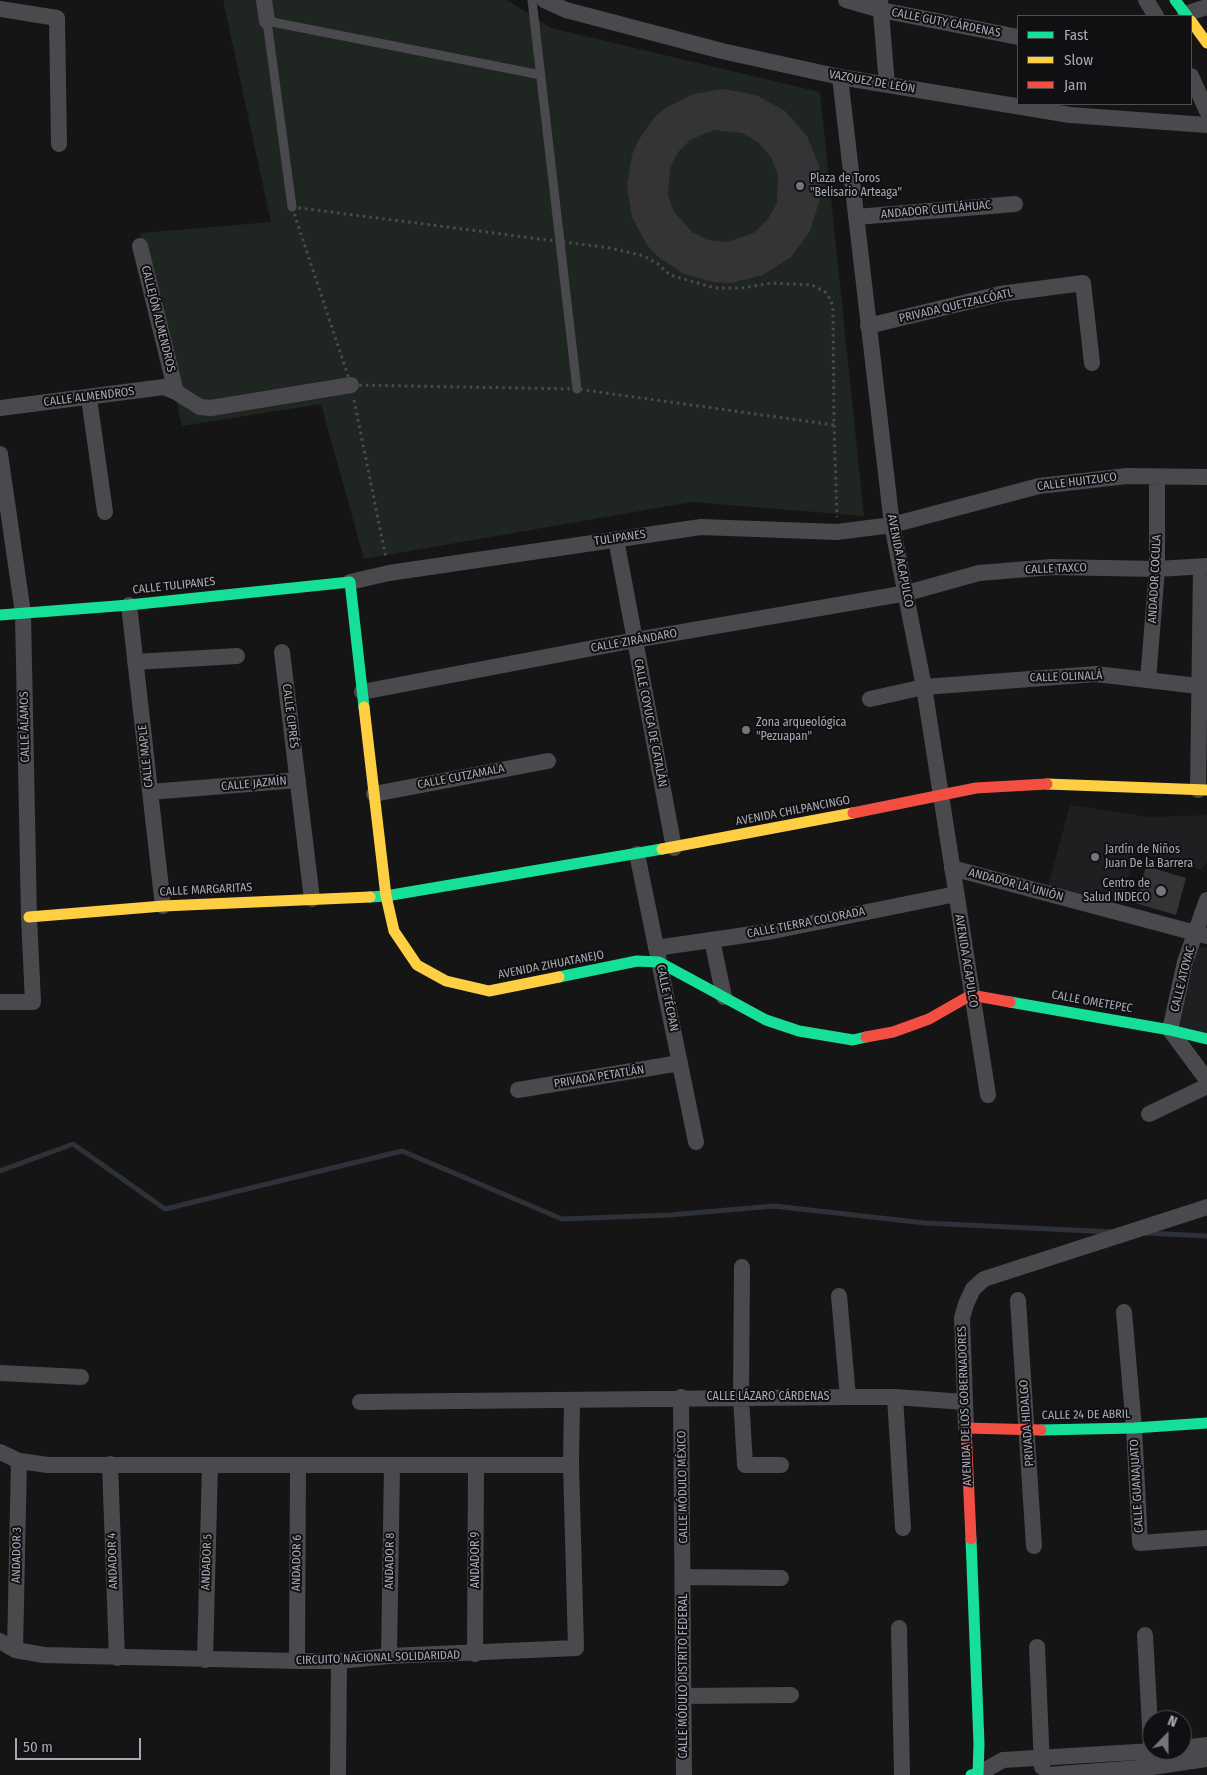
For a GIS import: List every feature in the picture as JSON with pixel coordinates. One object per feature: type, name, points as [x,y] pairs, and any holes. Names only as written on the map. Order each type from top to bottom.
[{"type":"street","points":[[264,0],[267,20]]},
{"type":"street","name":"VAZQUEZ DE LEÓN","points":[[544,0],[566,10],[703,46],[840,77],[1070,115],[1207,125]]},
{"type":"street","name":"CALLE GUTY CÁRDENAS","points":[[846,0],[880,5],[1017,37]]},
{"type":"street","points":[[1146,0],[1155,15]]},
{"type":"street","points":[[1175,0],[1186,15]]},
{"type":"street","points":[[880,5],[887,85]]},
{"type":"street","points":[[0,8],[57,18],[59,144]]},
{"type":"street","points":[[1192,15],[1207,8]]},
{"type":"street","points":[[1192,22],[1207,43]]},
{"type":"street","name":"AVENIDA ACAPULCO","points":[[840,77],[892,525],[907,593],[924,687],[988,1095]]},
{"type":"street","points":[[1192,78],[1207,111]]},
{"type":"street","name":"ANDADOR CUITLÁHUAC","points":[[856,217],[1015,204]]},
{"type":"street","name":"CALLEJÓN ALMENDROS","points":[[140,246],[176,392]]},
{"type":"street","name":"PRIVADA QUETZALCÓATL","points":[[868,326],[1000,294],[1083,283],[1092,363]]},
{"type":"street","points":[[176,392],[200,407],[211,408],[351,385]]},
{"type":"street","name":"CALLE ALMENDROS","points":[[0,408],[164,387],[176,392]]},
{"type":"street","points":[[89,398],[104,512]]},
{"type":"street","name":"CALLE ÁLAMOS","points":[[0,454],[22,613],[29,917],[33,1002],[0,1002]]},
{"type":"street","name":"CALLE HUITZUCO","points":[[892,525],[1039,486],[1127,476],[1207,477]]},
{"type":"street","name":"ANDADOR COCULA","points":[[1148,680],[1157,569],[1157,477]]},
{"type":"street","name":"TULIPANES","points":[[350,582],[389,573],[701,526],[837,532],[892,525]]},
{"type":"street","name":"CALLE COYUCA DE CATALÁN","points":[[616,539],[674,848]]},
{"type":"street","points":[[1203,790],[1204,566]]},
{"type":"street","name":"CALLE TAXCO","points":[[907,593],[979,573],[1052,567],[1157,569],[1204,566]]},
{"type":"street","name":"CALLE TULIPANES","points":[[0,615],[129,605],[350,582]]},
{"type":"street","name":"AVENIDA ZIHUATANEJO","points":[[350,582],[386,896],[394,930],[417,965],[446,981],[490,991],[658,955],[724,997],[766,1020],[799,1031],[854,1040],[902,1029],[929,1018],[971,995]]},
{"type":"street","name":"CALLE ZIRÁNDARO","points":[[362,692],[635,640],[907,593]]},
{"type":"street","name":"CALLE MAPLE","points":[[129,605],[163,906]]},
{"type":"street","name":"CALLE CIPRÉS","points":[[282,652],[298,780]]},
{"type":"street","points":[[136,662],[237,656]]},
{"type":"street","name":"CALLE OLINALÁ","points":[[870,699],[924,687],[1096,674],[1203,687]]},
{"type":"street","name":"CALLE CUTZAMALA","points":[[374,794],[548,760]]},
{"type":"street","name":"CALLE JAZMÍN","points":[[150,792],[298,780],[312,899]]},
{"type":"street","name":"AVENIDA CHILPANCINGO","points":[[386,896],[674,848],[940,797],[976,788],[1028,784],[1109,785],[1203,790]]},
{"type":"street","name":"CALLE TÉCPAN","points":[[637,854],[696,1142]]},
{"type":"street","name":"ANDADOR LA UNIÓN","points":[[952,868],[1202,934]]},
{"type":"street","name":"CALLE TIERRA COLORADA","points":[[658,955],[712,940],[773,931],[956,894]]},
{"type":"street","name":"CALLE MARGARITAS","points":[[29,917],[163,906],[386,896]]},
{"type":"street","name":"CALLE ATOYAC","points":[[1170,1030],[1186,962],[1202,934],[1207,900]]},
{"type":"street","points":[[712,940],[724,997]]},
{"type":"street","name":"CALLE OMETEPEC","points":[[971,995],[1170,1030],[1207,1039]]},
{"type":"street","points":[[1170,1030],[1207,1080]]},
{"type":"street","name":"PRIVADA PETATLÁN","points":[[518,1090],[680,1063]]},
{"type":"street","points":[[1149,1114],[1207,1086]]},
{"type":"street","name":"AVENIDA DE LOS GOBERNADORES","points":[[978,1775],[979,1744],[964,1402],[962,1318],[966,1304],[973,1289],[984,1279],[995,1274],[1207,1207]]},
{"type":"street","points":[[742,1267],[741,1397],[745,1465],[781,1465]]},
{"type":"street","points":[[839,1296],[848,1396]]},
{"type":"street","name":"PRIVADA HIDALGO","points":[[1018,1300],[1028,1430],[1034,1546]]},
{"type":"street","name":"CALLE GUANAJUATO","points":[[1124,1312],[1134,1428],[1140,1543],[1207,1538]]},
{"type":"street","points":[[0,1373],[81,1377]]},
{"type":"street","points":[[895,1396],[903,1528]]},
{"type":"street","name":"CALLE LÁZARO CÁRDENAS","points":[[360,1402],[895,1396],[964,1402]]},
{"type":"street","name":"CALLE MÓDULO MÉXICO","points":[[681,1397],[684,1576]]},
{"type":"street","name":"CIRCUITO NACIONAL SOLIDARIDAD","points":[[0,1641],[15,1650],[44,1655],[205,1660],[339,1661],[389,1656],[475,1654],[576,1648],[571,1465],[572,1400]]},
{"type":"street","name":"CALLE 24 DE ABRIL","points":[[966,1428],[1028,1430],[1134,1428],[1207,1423]]},
{"type":"street","points":[[0,1452],[19,1461],[48,1464],[571,1465]]},
{"type":"street","name":"ANDADOR 3","points":[[15,1650],[19,1461]]},
{"type":"street","name":"ANDADOR 4","points":[[110,1464],[117,1658]]},
{"type":"street","name":"ANDADOR 5","points":[[205,1660],[210,1465]]},
{"type":"street","name":"ANDADOR 6","points":[[296,1661],[298,1465]]},
{"type":"street","name":"ANDADOR 8","points":[[389,1656],[392,1466]]},
{"type":"street","name":"ANDADOR 9","points":[[475,1654],[476,1466]]},
{"type":"street","points":[[684,1576],[781,1578]]},
{"type":"street","name":"CALLE MÓDULO DISTRITO FEDERAL","points":[[684,1576],[684,1775]]},
{"type":"street","points":[[899,1628],[902,1775]]},
{"type":"street","points":[[1145,1635],[1152,1765]]},
{"type":"street","points":[[1037,1647],[1042,1775]]},
{"type":"street","points":[[338,1775],[339,1661]]},
{"type":"street","points":[[684,1696],[791,1695]]},
{"type":"street","points":[[1192,1747],[1207,1745]]},
{"type":"street","points":[[978,1775],[1003,1760],[1041,1757],[1152,1765]]},
{"type":"street","points":[[1047,1775],[1207,1759]]},
{"type":"street","points":[[971,1775],[982,1775]]},
{"type":"lane","points":[[532,0],[577,389]]},
{"type":"lane","points":[[292,207],[267,20],[541,75]]},
{"type":"path","points":[[351,385],[389,573]]},
{"type":"path","points":[[834,425],[837,532]]},
{"type":"shaded area","points":[[223,0],[507,0],[551,28],[820,92],[864,516],[692,502],[364,559],[321,404],[182,426],[140,233],[271,222]]},
{"type":"shaded area","name":"Jardín de Niños Juan De la Barrera","points":[[1070,805],[1150,817],[1207,815],[1207,862],[1201,870],[1136,852],[1121,903],[1048,886]]},
{"type":"shaded area","points":[[1198,946],[1207,948],[1207,1034],[1178,1027]]},
{"type":"building","name":"Plaza de Toros \"Belisario Arteaga\"","points":[[723,89],[756,95],[785,111],[807,136],[819,166],[820,199],[810,231],[791,257],[763,275],[731,283],[714,282],[684,274],[657,256],[647,245],[632,217],[627,186],[632,155],[638,141],[655,117],[667,107],[694,94]],"holes":[[[714,130],[742,133],[758,142],[771,157],[778,174],[777,203],[768,219],[754,233],[727,242],[708,240],[692,232],[674,212],[668,195],[670,168],[678,152],[690,140]]]},
{"type":"building","name":"Centro de Salud INDECO","points":[[1146,866],[1186,878],[1176,915],[1135,903]]},
{"type":"waterway","points":[[0,1171],[73,1144],[165,1209],[402,1151],[562,1219],[670,1215],[774,1206],[925,1223],[1112,1232]]},
{"type":"waterway","points":[[1145,1233],[1207,1236]]},
{"type":"traffic: fast","points":[[1175,0],[1186,15]]},
{"type":"traffic: fast","points":[[0,615],[129,605],[350,582],[364,707]]},
{"type":"traffic: fast","points":[[370,897],[386,896],[662,849]]},
{"type":"traffic: fast","points":[[559,977],[637,961],[659,962],[766,1020],[799,1031],[853,1040],[866,1037]]},
{"type":"traffic: fast","points":[[1010,1002],[1170,1030],[1207,1039]]},
{"type":"traffic: fast","points":[[1041,1430],[1134,1428],[1207,1423]]},
{"type":"traffic: fast","points":[[971,1539],[979,1744],[978,1774],[971,1775]]},
{"type":"traffic: slow","points":[[1192,22],[1207,43]]},
{"type":"traffic: slow","points":[[364,707],[386,896],[394,931],[417,965],[446,981],[489,991],[559,977]]},
{"type":"traffic: slow","points":[[1047,784],[1207,790]]},
{"type":"traffic: slow","points":[[662,849],[853,813]]},
{"type":"traffic: slow","points":[[29,917],[163,906],[370,897]]},
{"type":"traffic: jam","points":[[853,813],[976,788],[1047,784]]},
{"type":"traffic: jam","points":[[866,1037],[893,1032],[929,1019],[971,995],[1010,1002]]},
{"type":"traffic: jam","points":[[971,1539],[966,1428],[1041,1430]]},
{"type":"place","name":"Plaza de Toros \"Belisario Arteaga\"","points":[[800,186]]},
{"type":"place","name":"Zona arqueológica \"Pezuapan\"","points":[[746,730]]},
{"type":"place","name":"Jardín de Niños Juan De la Barrera","points":[[1095,857]]},
{"type":"place","name":"Centro de Salud INDECO","points":[[1161,891]]}]
